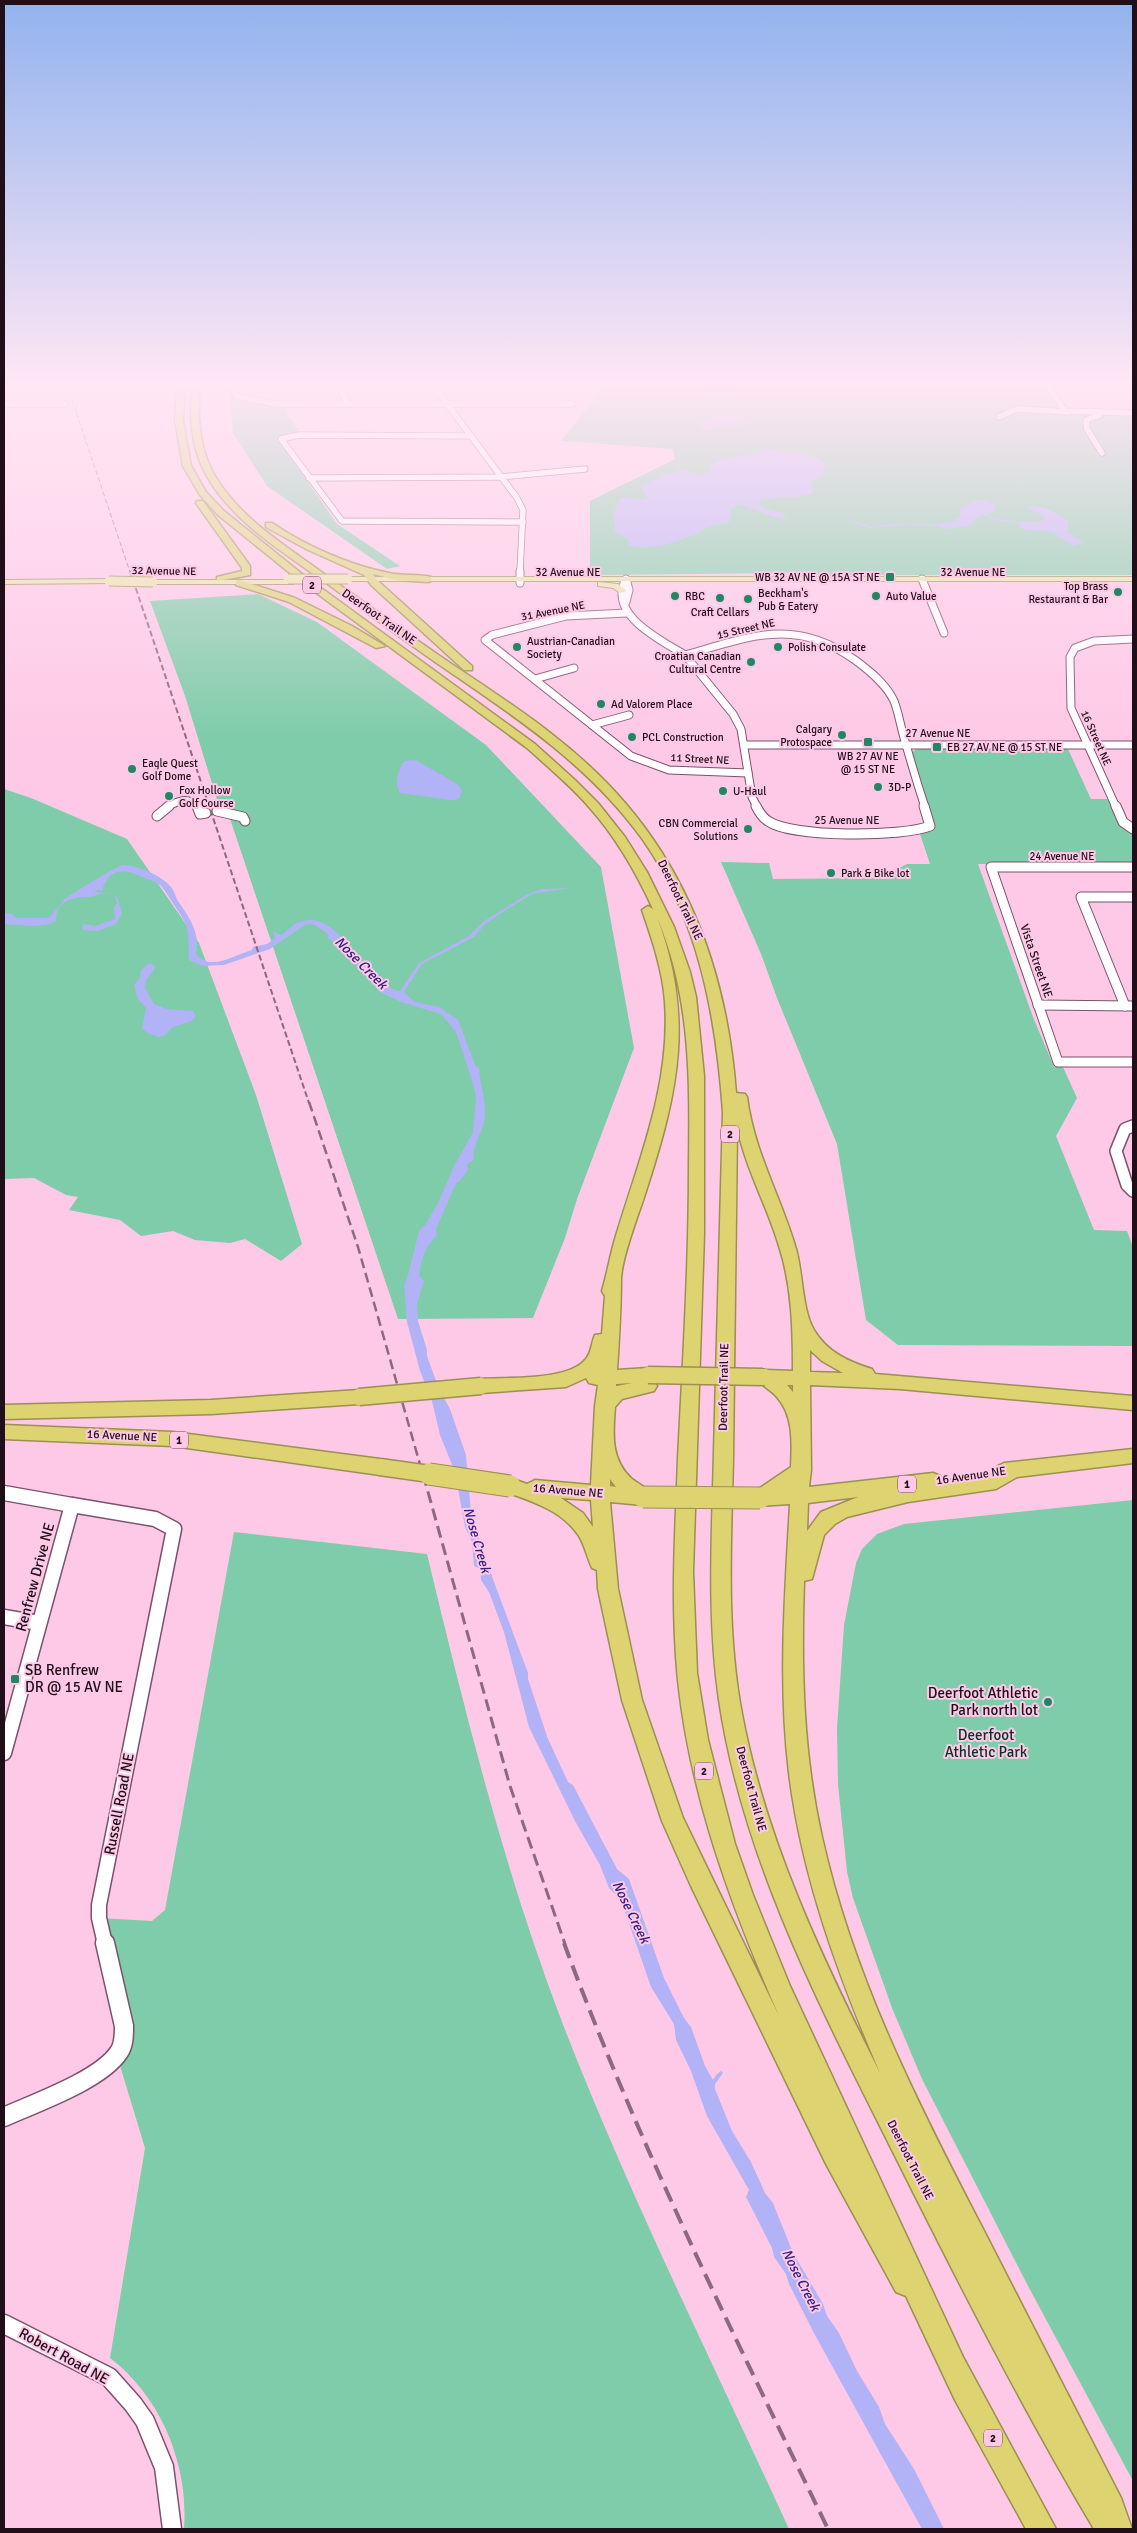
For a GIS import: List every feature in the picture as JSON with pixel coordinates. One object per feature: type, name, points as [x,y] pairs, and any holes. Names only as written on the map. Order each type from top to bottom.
[{"type":"highway","points":[[200,503],[248,571],[241,576],[220,579]]},
{"type":"highway","name":"Deerfoot Trail NE","points":[[212,503],[242,532],[531,746],[595,807],[635,862],[656,902],[676,948],[691,1008],[697,1047],[696,1240],[683,1582],[688,1668],[696,1735],[723,1846],[765,1958],[802,2043],[894,2236],[943,2347],[1042,2529]]},
{"type":"highway","name":"Deerfoot Trail NE","points":[[233,503],[264,533],[397,630],[509,708],[572,757],[622,806],[647,839],[674,884],[703,947],[713,979],[726,1047],[730,1112],[721,1586],[723,1639],[732,1712],[751,1796],[782,1888],[820,1980],[918,2178],[1035,2397],[1110,2529]]},
{"type":"highway","points":[[239,503],[275,530],[368,573],[373,581],[413,619],[572,757]]},
{"type":"highway","points":[[225,539],[269,581],[274,589],[289,600]]},
{"type":"highway","points":[[354,565],[385,575],[424,581]]},
{"type":"highway","points":[[413,619],[394,591],[400,586],[424,581]]},
{"type":"highway","points":[[239,583],[256,586],[338,623],[439,683],[452,688]]},
{"type":"highway","points":[[556,1381],[581,1373],[595,1362],[600,1349],[607,1305],[622,1243],[660,1120],[666,1093],[673,1036],[672,1001],[656,930],[641,889],[615,835]]},
{"type":"highway","points":[[647,839],[662,852],[683,887],[704,931],[724,1000],[738,1060],[741,1119],[786,1241],[795,1275],[800,1317],[802,1378],[801,1496],[792,1635],[795,1700],[800,1774],[814,1846],[836,1926],[867,2016],[932,2158],[1106,2499],[1118,2529]]},
{"type":"highway","points":[[608,1589],[600,1494],[604,1406],[614,1281]]},
{"type":"highway","points":[[800,1317],[814,1346],[832,1361],[856,1371],[900,1382]]},
{"type":"highway","name":"16 Avenue NE","points":[[4,1412],[211,1407],[606,1377],[648,1380]]},
{"type":"highway","points":[[604,1406],[617,1393],[648,1380],[706,1377],[765,1377],[900,1382],[1133,1403]]},
{"type":"highway","points":[[765,1377],[784,1392],[801,1427]]},
{"type":"highway","name":"16 Avenue NE","points":[[4,1432],[174,1439],[510,1486],[643,1497],[760,1498],[801,1496],[1133,1456]]},
{"type":"highway","points":[[603,1438],[616,1475],[629,1488],[643,1497]]},
{"type":"highway","points":[[760,1498],[802,1470]]},
{"type":"highway","points":[[795,1700],[805,1570],[814,1537],[827,1518],[850,1506],[996,1481],[1013,1470]]},
{"type":"highway","points":[[510,1486],[556,1503],[579,1519],[594,1545],[608,1589],[632,1700],[673,1821],[699,1878],[848,2179],[877,2235],[943,2347]]},
{"type":"main road","name":"32 Avenue NE","points":[[424,581],[521,575],[633,587],[644,583],[1133,579]]},
{"type":"main road","name":"32 Avenue NE","points":[[4,580],[220,579],[269,581],[424,581],[502,578],[521,575],[578,583],[626,586],[923,581],[1133,583]]},
{"type":"main road","name":"32 Avenue NE","points":[[153,580],[239,583],[269,581]]},
{"type":"street","points":[[328,503],[342,521],[523,522]]},
{"type":"street","points":[[520,503],[523,510],[521,575]]},
{"type":"street","points":[[923,581],[944,633]]},
{"type":"street","points":[[626,586],[627,612],[634,622],[685,655],[739,723],[748,773]]},
{"type":"street","name":"31 Avenue NE","points":[[486,638],[566,616],[627,612]]},
{"type":"street","name":"15 Street NE","points":[[685,655],[772,632],[792,632],[821,638],[838,648],[884,683],[894,702],[929,823],[928,828]]},
{"type":"street","name":"11 Street NE","points":[[486,638],[489,644],[631,756],[656,766],[688,772],[748,773]]},
{"type":"street","name":"16 Street NE","points":[[1132,829],[1124,822],[1073,716],[1070,697],[1070,657],[1075,648],[1094,641],[1133,639]]},
{"type":"street","points":[[535,679],[574,668]]},
{"type":"street","points":[[592,725],[629,715]]},
{"type":"street","name":"27 Avenue NE","points":[[744,745],[1133,745]]},
{"type":"street","name":"25 Avenue NE","points":[[748,773],[756,808],[767,821],[781,828],[818,831],[918,831],[928,828]]},
{"type":"street","points":[[157,816],[169,804],[182,800],[189,800],[196,804],[200,814],[206,813]]},
{"type":"street","points":[[217,811],[243,817],[246,821]]},
{"type":"street","name":"24 Avenue NE","points":[[991,867],[1133,867]]},
{"type":"street","name":"Vista Street NE","points":[[991,867],[1058,1062],[1132,1065]]},
{"type":"street","points":[[1038,1005],[1129,1006],[1081,897],[1133,897]]},
{"type":"street","points":[[1133,1126],[1125,1129],[1116,1151],[1127,1186],[1133,1191]]},
{"type":"street","points":[[4,1493],[72,1505]]},
{"type":"street","name":"Renfrew Drive NE","points":[[4,1753],[72,1505]]},
{"type":"street","name":"Russell Road NE","points":[[4,2117],[102,2072],[113,2062],[119,2052],[125,2032],[99,1918],[99,1905],[174,1529],[168,1524],[155,1519],[72,1505]]},
{"type":"street","points":[[4,1617],[39,1624]]},
{"type":"street","name":"Robert Road NE","points":[[4,2324],[109,2377],[133,2404],[145,2421],[164,2467],[172,2529]]},
{"type":"green space","points":[[292,503],[323,503],[337,524],[400,566],[387,569]]},
{"type":"green space","points":[[590,503],[1133,503],[1133,575],[794,575],[793,573],[601,575],[601,572],[590,571]]},
{"type":"green space","points":[[258,594],[317,622],[486,745],[601,867],[634,1048],[577,1199],[565,1238],[533,1318],[398,1319],[226,807],[219,806],[185,696],[150,601]]},
{"type":"green space","points":[[921,747],[1067,747],[1091,799],[1109,799],[1121,826],[1133,832],[1133,864],[978,864],[1033,1017],[1054,1067],[1063,1067],[1077,1098],[1056,1136],[1094,1230],[1127,1231],[1133,1247],[1133,1346],[898,1345],[866,1320],[837,1144],[761,954],[721,862],[769,863],[773,879],[881,878],[907,864],[930,864],[920,834],[932,831],[935,825],[912,752]]},
{"type":"green space","points":[[4,789],[31,798],[127,839],[199,943],[256,1095],[302,1244],[281,1261],[245,1239],[230,1243],[195,1240],[173,1231],[141,1236],[120,1220],[69,1210],[78,1197],[66,1195],[34,1178],[4,1179]]},
{"type":"green space","name":"Deerfoot Athletic Park","points":[[1133,1500],[1133,2481],[1028,2286],[922,2079],[892,2008],[853,1898],[847,1872],[838,1784],[837,1728],[844,1625],[856,1563],[862,1549],[877,1534],[904,1524]]},
{"type":"green space","points":[[234,1532],[427,1554],[471,1731],[504,1849],[541,1965],[562,2022],[643,2214],[789,2529],[184,2529],[182,2481],[168,2434],[144,2392],[110,2358],[145,2148],[121,2069],[99,1918],[152,1921],[165,1910]]},
{"type":"water","points":[[618,503],[759,503],[762,508],[784,514],[784,516],[791,520],[774,517],[740,504],[730,510],[731,521],[706,528],[697,534],[665,545],[643,548],[629,546],[628,539],[615,532],[614,512]]},
{"type":"water","points":[[970,503],[991,503],[995,505],[996,510],[987,514],[993,518],[1019,522],[1044,520],[1044,516],[1026,507],[1043,508],[1069,521],[1067,532],[1084,543],[1072,546],[1052,532],[1025,530],[1016,522],[997,521],[982,514],[975,518],[970,526],[946,529],[936,526],[905,525],[869,528],[836,515],[873,527],[893,524],[935,525],[956,521],[960,517],[960,509]]},
{"type":"water","points":[[416,760],[457,784],[462,790],[460,797],[456,800],[450,800],[400,793],[397,777],[400,768],[404,761]]},
{"type":"water","name":"Nose Creek","points":[[128,865],[155,875],[171,887],[194,927],[197,940],[196,954],[208,962],[222,961],[252,950],[253,947],[267,944],[275,938],[273,931],[281,935],[299,922],[314,920],[328,925],[340,935],[375,976],[387,986],[400,991],[419,963],[469,936],[484,921],[526,895],[541,889],[571,888],[532,894],[485,924],[474,937],[422,964],[404,992],[415,1002],[439,1007],[458,1020],[476,1067],[479,1068],[485,1109],[484,1123],[475,1147],[474,1160],[467,1164],[468,1170],[460,1181],[456,1183],[436,1229],[437,1235],[429,1244],[422,1259],[419,1276],[424,1281],[417,1304],[418,1321],[427,1356],[439,1389],[450,1409],[466,1455],[471,1513],[477,1535],[484,1548],[487,1563],[528,1673],[528,1679],[548,1739],[568,1782],[573,1785],[617,1869],[629,1879],[664,1978],[684,2018],[691,2027],[705,2066],[713,2080],[721,2071],[723,2073],[715,2084],[715,2089],[732,2131],[751,2162],[765,2193],[773,2203],[793,2253],[823,2304],[827,2316],[839,2333],[857,2371],[879,2407],[885,2424],[914,2469],[944,2529],[922,2529],[815,2335],[789,2284],[786,2274],[774,2257],[772,2248],[746,2197],[749,2190],[707,2116],[691,2071],[676,2040],[674,2024],[651,1987],[621,1900],[609,1888],[600,1865],[575,1821],[529,1727],[504,1632],[489,1592],[481,1580],[480,1569],[474,1566],[472,1542],[465,1527],[455,1472],[440,1435],[432,1401],[420,1371],[407,1322],[404,1285],[419,1231],[425,1225],[438,1203],[454,1166],[473,1132],[476,1097],[456,1032],[441,1014],[401,1002],[380,992],[340,945],[327,938],[329,935],[315,925],[306,924],[270,949],[224,965],[203,966],[189,960],[187,927],[161,886],[134,873],[122,871],[112,874],[102,891],[99,889],[95,892],[109,893],[111,894],[103,893],[69,900],[58,909],[56,921],[46,925],[4,924],[4,913],[12,914],[16,918],[48,918],[64,900],[73,893],[118,867]]},
{"type":"water","points":[[114,896],[117,897],[122,913],[116,924],[98,931],[82,930],[83,924],[95,926],[115,919],[114,907],[117,903]]},
{"type":"water","points":[[148,964],[155,965],[146,981],[145,988],[154,1004],[167,1009],[193,1011],[196,1015],[192,1021],[173,1027],[164,1036],[158,1037],[147,1033],[142,1028],[146,1008],[138,999],[134,985],[140,978],[141,970]]},
{"type":"railway","points":[[107,503],[130,572]]},
{"type":"railway","points":[[130,571],[309,1103]]},
{"type":"railway","points":[[309,1102],[358,1247],[423,1475]]},
{"type":"railway","points":[[423,1474],[510,1786],[565,1944]]},
{"type":"railway","points":[[564,1943],[623,2092],[656,2166],[723,2312],[828,2529]]},
{"type":"place","name":"WB 32 AV NE @ 15A ST NE","points":[[890,577]]},
{"type":"place","name":"Top Brass Restaurant & Bar","points":[[1118,592]]},
{"type":"place","name":"RBC","points":[[675,596]]},
{"type":"place","name":"Auto Value","points":[[876,596]]},
{"type":"place","name":"Craft Cellars","points":[[720,598]]},
{"type":"place","name":"Beckham's Pub & Eatery","points":[[748,599]]},
{"type":"place","name":"Austrian-Canadian Society","points":[[517,647]]},
{"type":"place","name":"Polish Consulate","points":[[778,647]]},
{"type":"place","name":"Croatian Canadian Cultural Centre","points":[[751,662]]},
{"type":"place","name":"Ad Valorem Place","points":[[601,704]]},
{"type":"place","name":"Calgary Protospace","points":[[842,735]]},
{"type":"place","name":"PCL Construction","points":[[632,737]]},
{"type":"place","name":"WB 27 AV NE @ 15 ST NE","points":[[868,742]]},
{"type":"place","name":"EB 27 AV NE @ 15 ST NE","points":[[937,747]]},
{"type":"place","name":"Eagle Quest Golf Dome","points":[[132,769]]},
{"type":"place","name":"3D-P","points":[[878,787]]},
{"type":"place","name":"U-Haul","points":[[723,791]]},
{"type":"place","name":"Fox Hollow Golf Course","points":[[169,796]]},
{"type":"place","name":"CBN Commercial Solutions","points":[[748,829]]},
{"type":"place","name":"Park & Bike lot","points":[[831,873]]},
{"type":"place","name":"SB Renfrew DR @ 15 AV NE","points":[[15,1679]]},
{"type":"place","name":"Deerfoot Athletic Park north lot","points":[[1048,1702]]}]
